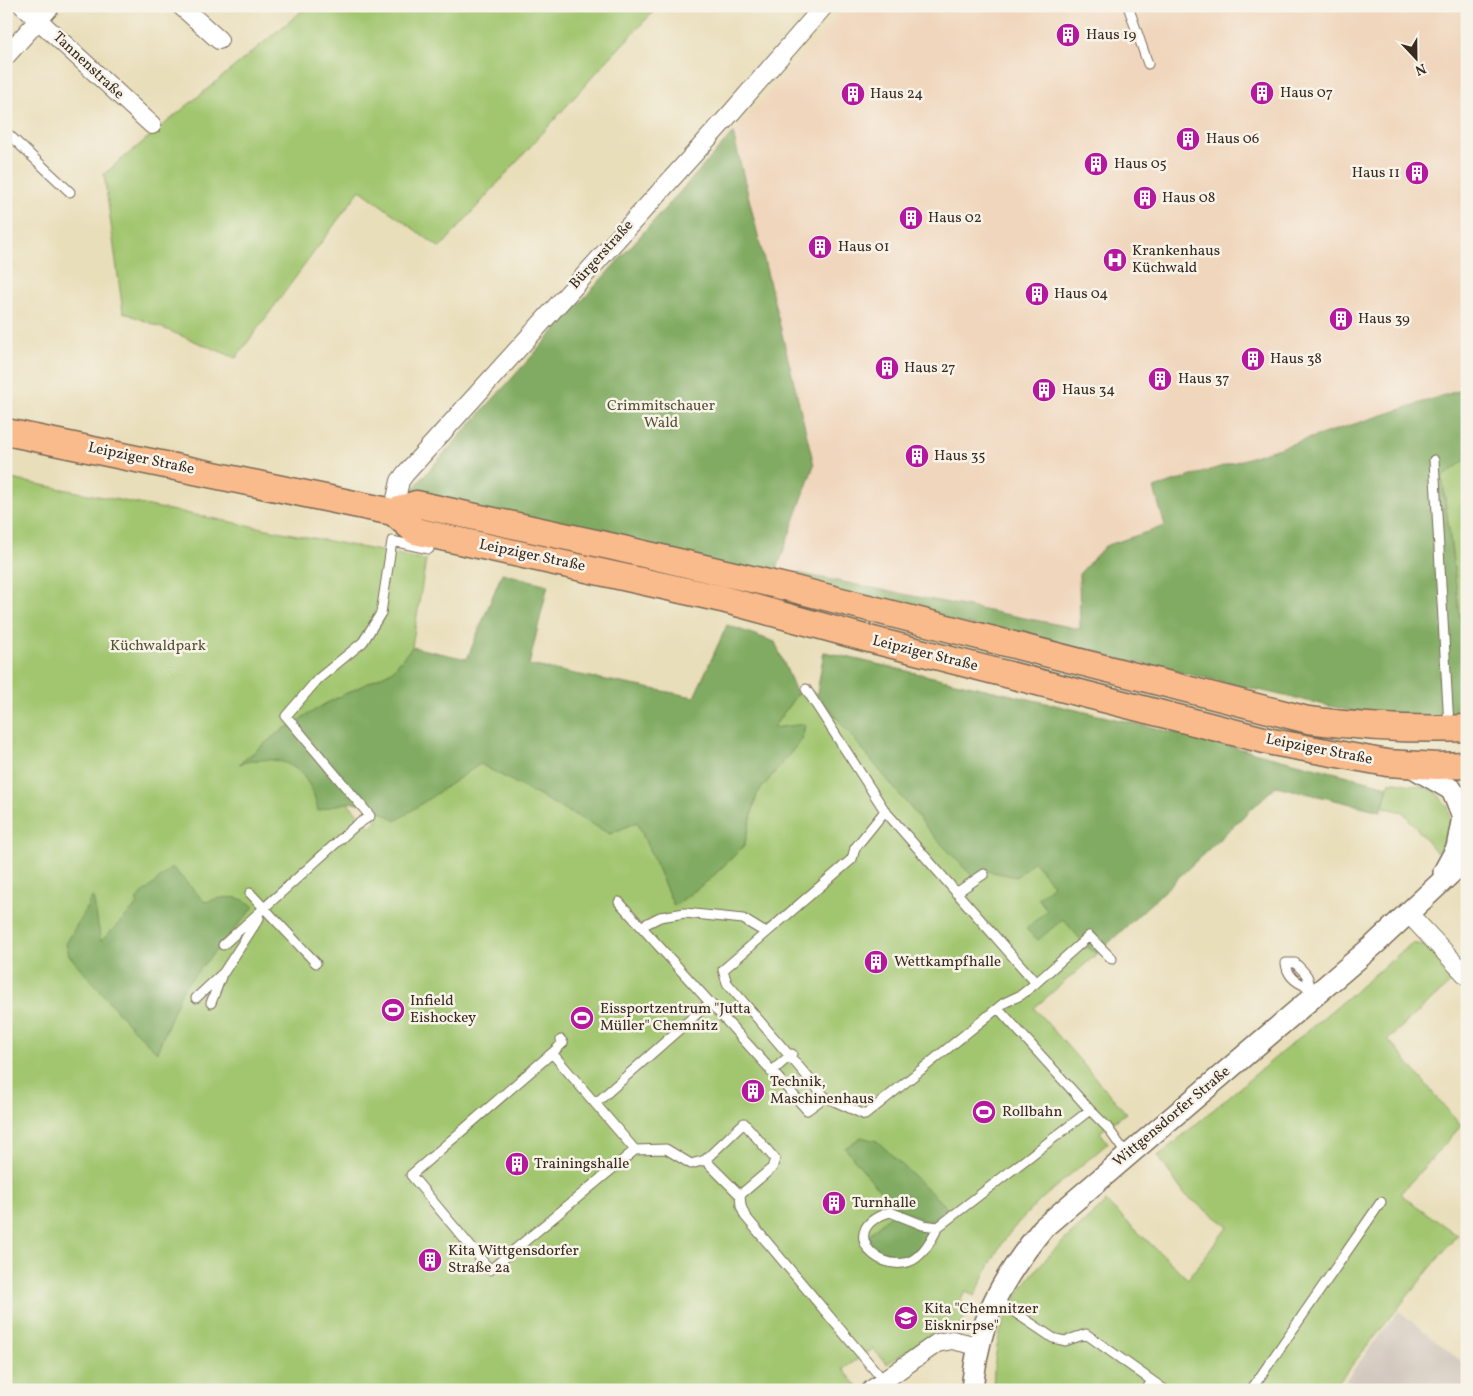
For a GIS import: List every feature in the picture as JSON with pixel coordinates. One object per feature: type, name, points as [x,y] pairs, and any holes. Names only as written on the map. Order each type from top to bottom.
[{"type":"main road","name":"Leipziger Straße","points":[[6,432],[393,512],[415,531],[722,599],[875,641],[1272,742],[1360,759],[1408,765],[1467,765]]},
{"type":"main road","name":"Leipziger Straße","points":[[393,512],[416,504],[614,547],[794,590],[1308,720],[1363,727],[1458,729]]},
{"type":"street","name":"Tannenstraße","points":[[23,6],[152,125]]},
{"type":"street","points":[[6,56],[51,6]]},
{"type":"street","points":[[181,6],[219,40]]},
{"type":"street","name":"Bürgerstraße","points":[[393,512],[400,481],[405,474],[824,6]]},
{"type":"street","points":[[1408,765],[1452,790],[1464,818]]},
{"type":"street","name":"Wittgensdorfer Straße","points":[[1436,886],[1457,848],[1467,796]]},
{"type":"street","name":"Wittgensdorfer Straße","points":[[972,1390],[978,1346],[995,1299],[1012,1268],[1043,1228],[1311,991],[1409,914],[1467,858]]},
{"type":"street","points":[[1409,914],[1467,976]]},
{"type":"street","points":[[882,1387],[937,1344],[952,1340],[978,1346]]},
{"type":"lane","points":[[1128,6],[1148,64]]},
{"type":"lane","points":[[6,132],[70,192]]},
{"type":"lane","points":[[1434,460],[1458,729]]},
{"type":"lane","points":[[223,945],[355,826],[370,816],[286,716],[318,680],[363,642],[381,613],[392,541],[429,549]]},
{"type":"lane","points":[[806,689],[885,811],[907,833],[956,893],[1036,983]]},
{"type":"lane","points":[[885,811],[855,848],[852,859],[722,970],[727,983],[825,1097],[865,1115],[998,1008],[1036,983],[1089,936],[1112,959]]},
{"type":"lane","points":[[956,893],[984,874]]},
{"type":"lane","points":[[250,893],[316,963]]},
{"type":"lane","points":[[619,902],[709,1004],[807,1110],[825,1097]]},
{"type":"lane","points":[[211,1003],[224,972],[265,908]]},
{"type":"lane","points":[[642,926],[660,917],[685,913],[743,918],[766,933]]},
{"type":"lane","points":[[196,998],[224,972]]},
{"type":"lane","points":[[596,1103],[709,1004]]},
{"type":"lane","points":[[998,1008],[1107,1127],[1127,1155]]},
{"type":"lane","points":[[561,1040],[563,1043],[552,1053],[410,1175],[490,1270],[635,1150],[666,1149],[691,1164],[706,1160],[744,1123],[775,1159],[772,1168],[740,1195]]},
{"type":"lane","points":[[552,1053],[635,1150]]},
{"type":"lane","points":[[771,1072],[790,1055]]},
{"type":"lane","points":[[938,1227],[923,1225],[890,1212],[873,1219],[864,1230],[862,1237],[869,1248],[889,1263],[910,1262],[927,1247],[938,1227],[1090,1110]]},
{"type":"lane","points":[[706,1160],[740,1195],[741,1206],[745,1216],[882,1387]]},
{"type":"lane","points":[[1251,1390],[1381,1202]]},
{"type":"lane","points":[[995,1299],[1053,1338],[1065,1341],[1086,1334],[1165,1390]]},
{"type":"lane","points":[[1146,1390],[1152,1381]]},
{"type":"shaded area","name":"Krankenhaus Küchwald","points":[[847,6],[1467,6],[1467,388],[1154,488],[1165,526],[1105,546],[1081,629],[777,569],[814,465],[733,133]]},
{"type":"shaded area","points":[[1399,1311],[1467,1366],[1467,1390],[1338,1390]]},
{"type":"green space","points":[[308,6],[659,6],[604,64],[440,248],[360,190],[236,358],[123,312],[104,174]]},
{"type":"green space","name":"Crimmitschauer Wald","points":[[733,133],[814,465],[777,569],[1080,629],[1079,574],[1105,546],[1165,526],[1154,488],[1467,388],[1467,459],[1442,477],[1467,669],[1467,712],[1431,729],[405,497]]},
{"type":"green space","points":[[1467,459],[1467,669],[1442,476]]},
{"type":"green space","name":"Eissportzentrum \"Jutta Müller\" Chemnitz","points":[[6,478],[426,560],[412,647],[392,671],[325,704],[282,731],[370,827],[377,821],[369,811],[474,735],[637,822],[674,906],[710,879],[744,846],[757,794],[802,739],[805,725],[772,729],[797,694],[806,689],[817,694],[824,652],[1202,739],[1090,947],[1097,954],[1034,1008],[1126,1113],[1100,1132],[1108,1143],[1043,1198],[1008,1235],[994,1257],[975,1296],[965,1292],[958,1306],[968,1311],[961,1325],[937,1330],[887,1364],[873,1349],[843,1369],[859,1388],[857,1390],[6,1390]]},
{"type":"green space","points":[[502,573],[548,585],[529,665],[694,697],[727,625],[775,642],[797,694],[773,728],[805,724],[802,739],[757,794],[744,846],[710,879],[674,906],[637,822],[610,834],[480,764],[396,821],[375,808],[358,803],[341,804],[318,811],[308,783],[301,773],[292,766],[268,760],[254,760],[239,764],[278,733],[325,704],[392,671],[412,647],[467,659]]},
{"type":"green space","points":[[824,652],[1202,739],[1388,786],[1381,811],[1276,786],[1097,954],[1087,947],[1063,919],[1038,940],[1026,929],[1047,910],[1038,898],[1053,885],[1034,861],[1016,877],[984,870],[973,877],[932,834],[817,694]]},
{"type":"green space","points":[[1396,782],[1427,788],[1436,792],[1448,807],[1452,828],[1437,853],[1403,812],[1383,807],[1389,783]]},
{"type":"green space","points":[[172,867],[205,902],[231,897],[242,900],[254,907],[183,988],[157,1052],[131,1027],[69,955],[66,944],[93,896],[101,941],[138,904],[136,900]]},
{"type":"green space","points":[[1412,943],[1427,946],[1454,980],[1388,1039],[1461,1126],[1400,1194],[1457,1235],[1332,1390],[993,1390],[1000,1332],[1016,1297],[1038,1267],[1064,1240],[1106,1202],[1188,1279],[1228,1226],[1184,1194],[1158,1156]]},
{"type":"green space","points":[[861,1137],[877,1141],[947,1208],[935,1219],[923,1220],[892,1205],[845,1148]]},
{"type":"green space","points":[[891,1214],[927,1232],[928,1240],[905,1258],[882,1254],[868,1236]]},
{"type":"place","name":"Haus 19","points":[[1068,35]]},
{"type":"place","name":"Haus 07","points":[[1262,93]]},
{"type":"place","name":"Haus 24","points":[[853,94]]},
{"type":"place","name":"Haus 06","points":[[1188,139]]},
{"type":"place","name":"Haus 05","points":[[1096,164]]},
{"type":"place","name":"Haus 11","points":[[1417,173]]},
{"type":"place","name":"Haus 08","points":[[1145,198]]},
{"type":"place","name":"Haus 02","points":[[911,218]]},
{"type":"place","name":"Haus 01","points":[[820,247]]},
{"type":"place","name":"Krankenhaus Küchwald","points":[[1115,260]]},
{"type":"place","name":"Haus 04","points":[[1037,294]]},
{"type":"place","name":"Haus 39","points":[[1341,319]]},
{"type":"place","name":"Haus 38","points":[[1253,359]]},
{"type":"place","name":"Haus 27","points":[[887,368]]},
{"type":"place","name":"Haus 37","points":[[1160,379]]},
{"type":"place","name":"Haus 34","points":[[1044,390]]},
{"type":"place","name":"Haus 35","points":[[917,456]]},
{"type":"place","name":"Wettkampfhalle","points":[[876,962]]},
{"type":"place","name":"Infield Eishockey","points":[[393,1010]]},
{"type":"place","name":"Eissportzentrum \"Jutta Müller\" Chemnitz","points":[[582,1018]]},
{"type":"place","name":"Technik, Maschinenhaus","points":[[753,1091]]},
{"type":"place","name":"Rollbahn","points":[[984,1112]]},
{"type":"place","name":"Trainingshalle","points":[[517,1164]]},
{"type":"place","name":"Turnhalle","points":[[834,1203]]},
{"type":"place","name":"Kita Wittgensdorfer Straße 2a","points":[[430,1260]]},
{"type":"place","name":"Kita \"Chemnitzer Eisknirpse\"","points":[[906,1318]]},
{"type":"park label","name":"Küchwaldpark","points":[[158,646]]}]
